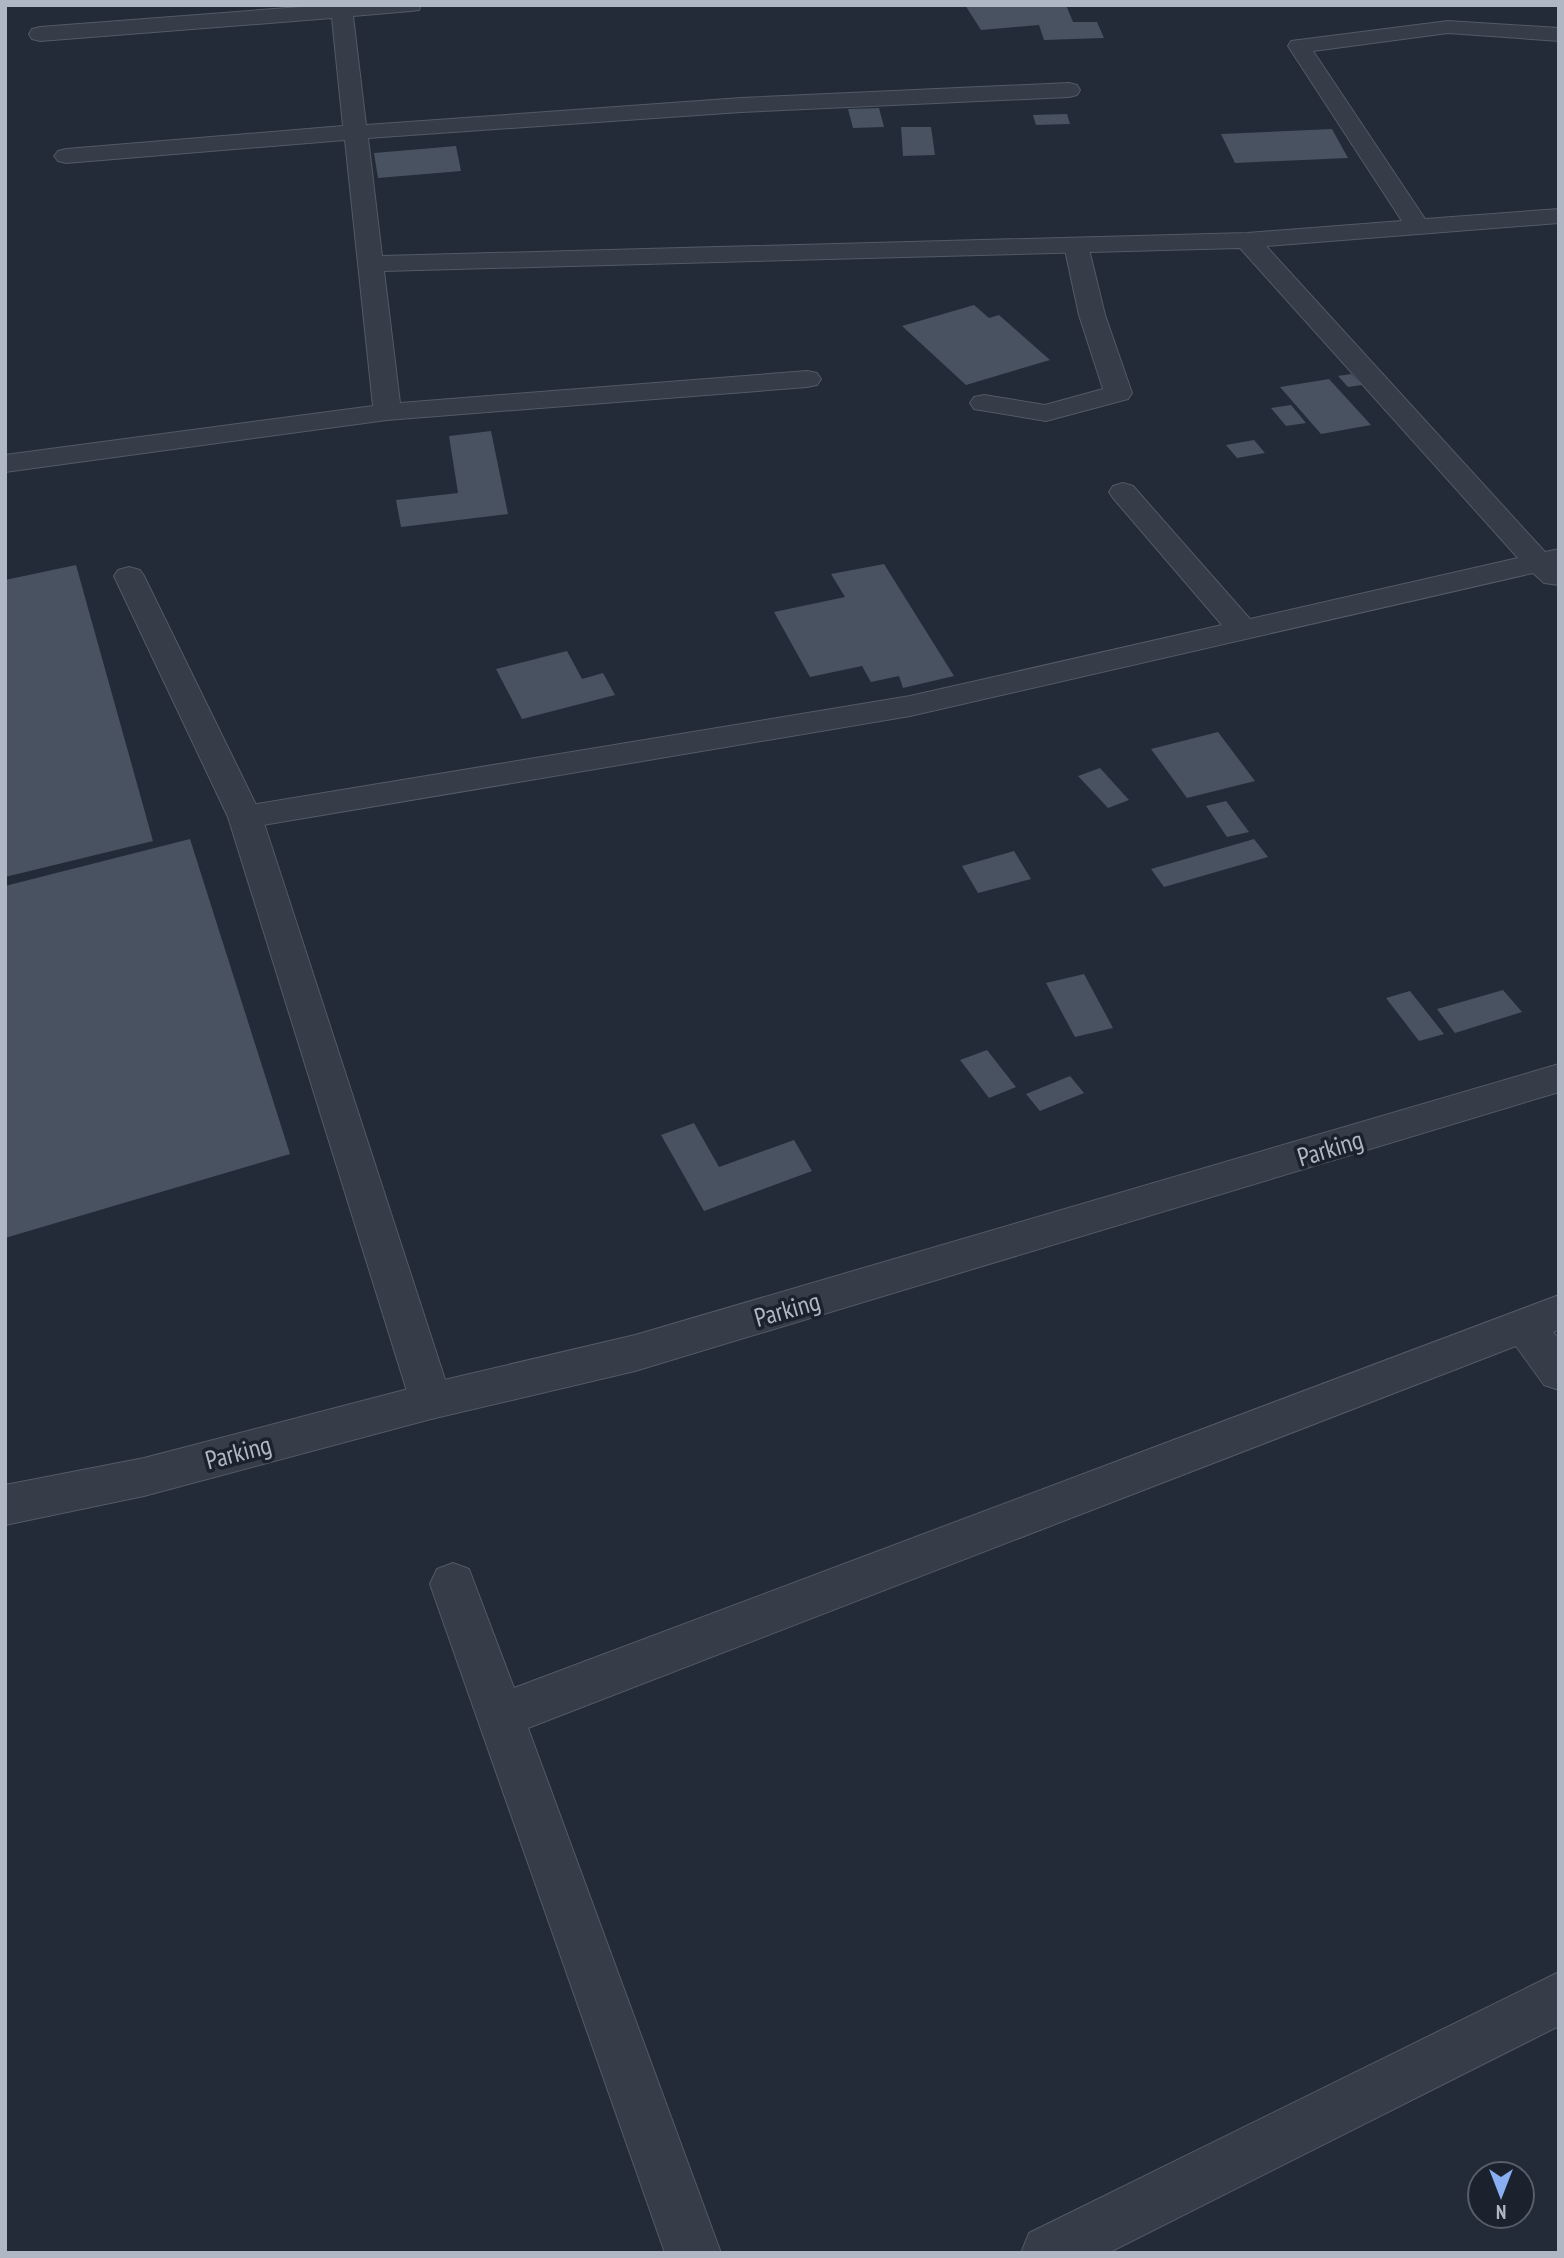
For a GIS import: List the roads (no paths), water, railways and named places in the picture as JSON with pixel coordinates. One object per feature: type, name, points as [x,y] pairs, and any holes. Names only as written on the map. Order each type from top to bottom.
[{"type":"street","points":[[40,34],[341,8],[411,5]]},
{"type":"street","points":[[341,8],[387,412]]},
{"type":"street","points":[[1418,227],[1299,46],[1448,27],[1559,35]]},
{"type":"street","points":[[66,156],[355,132],[741,105],[1069,90]]},
{"type":"street","points":[[370,264],[1247,240],[1559,216]]},
{"type":"street","points":[[1247,240],[1552,568]]},
{"type":"street","points":[[984,403],[1046,412],[1118,393],[1092,315],[1076,245]]},
{"type":"street","points":[[5,464],[387,412],[807,379]]},
{"type":"street","points":[[1123,492],[1243,630]]},
{"type":"street","points":[[245,817],[910,706],[1243,630],[1552,568]]},
{"type":"street","points":[[129,576],[245,817],[431,1401]]},
{"type":"street","name":"Parking","points":[[5,1505],[144,1477],[431,1401],[635,1353],[1194,1189],[1559,1078]]},
{"type":"street","points":[[500,1716],[1541,1319],[1559,1372]]},
{"type":"street","points":[[453,1584],[693,2253]]},
{"type":"street","points":[[1049,2253],[1559,1998]]}]
